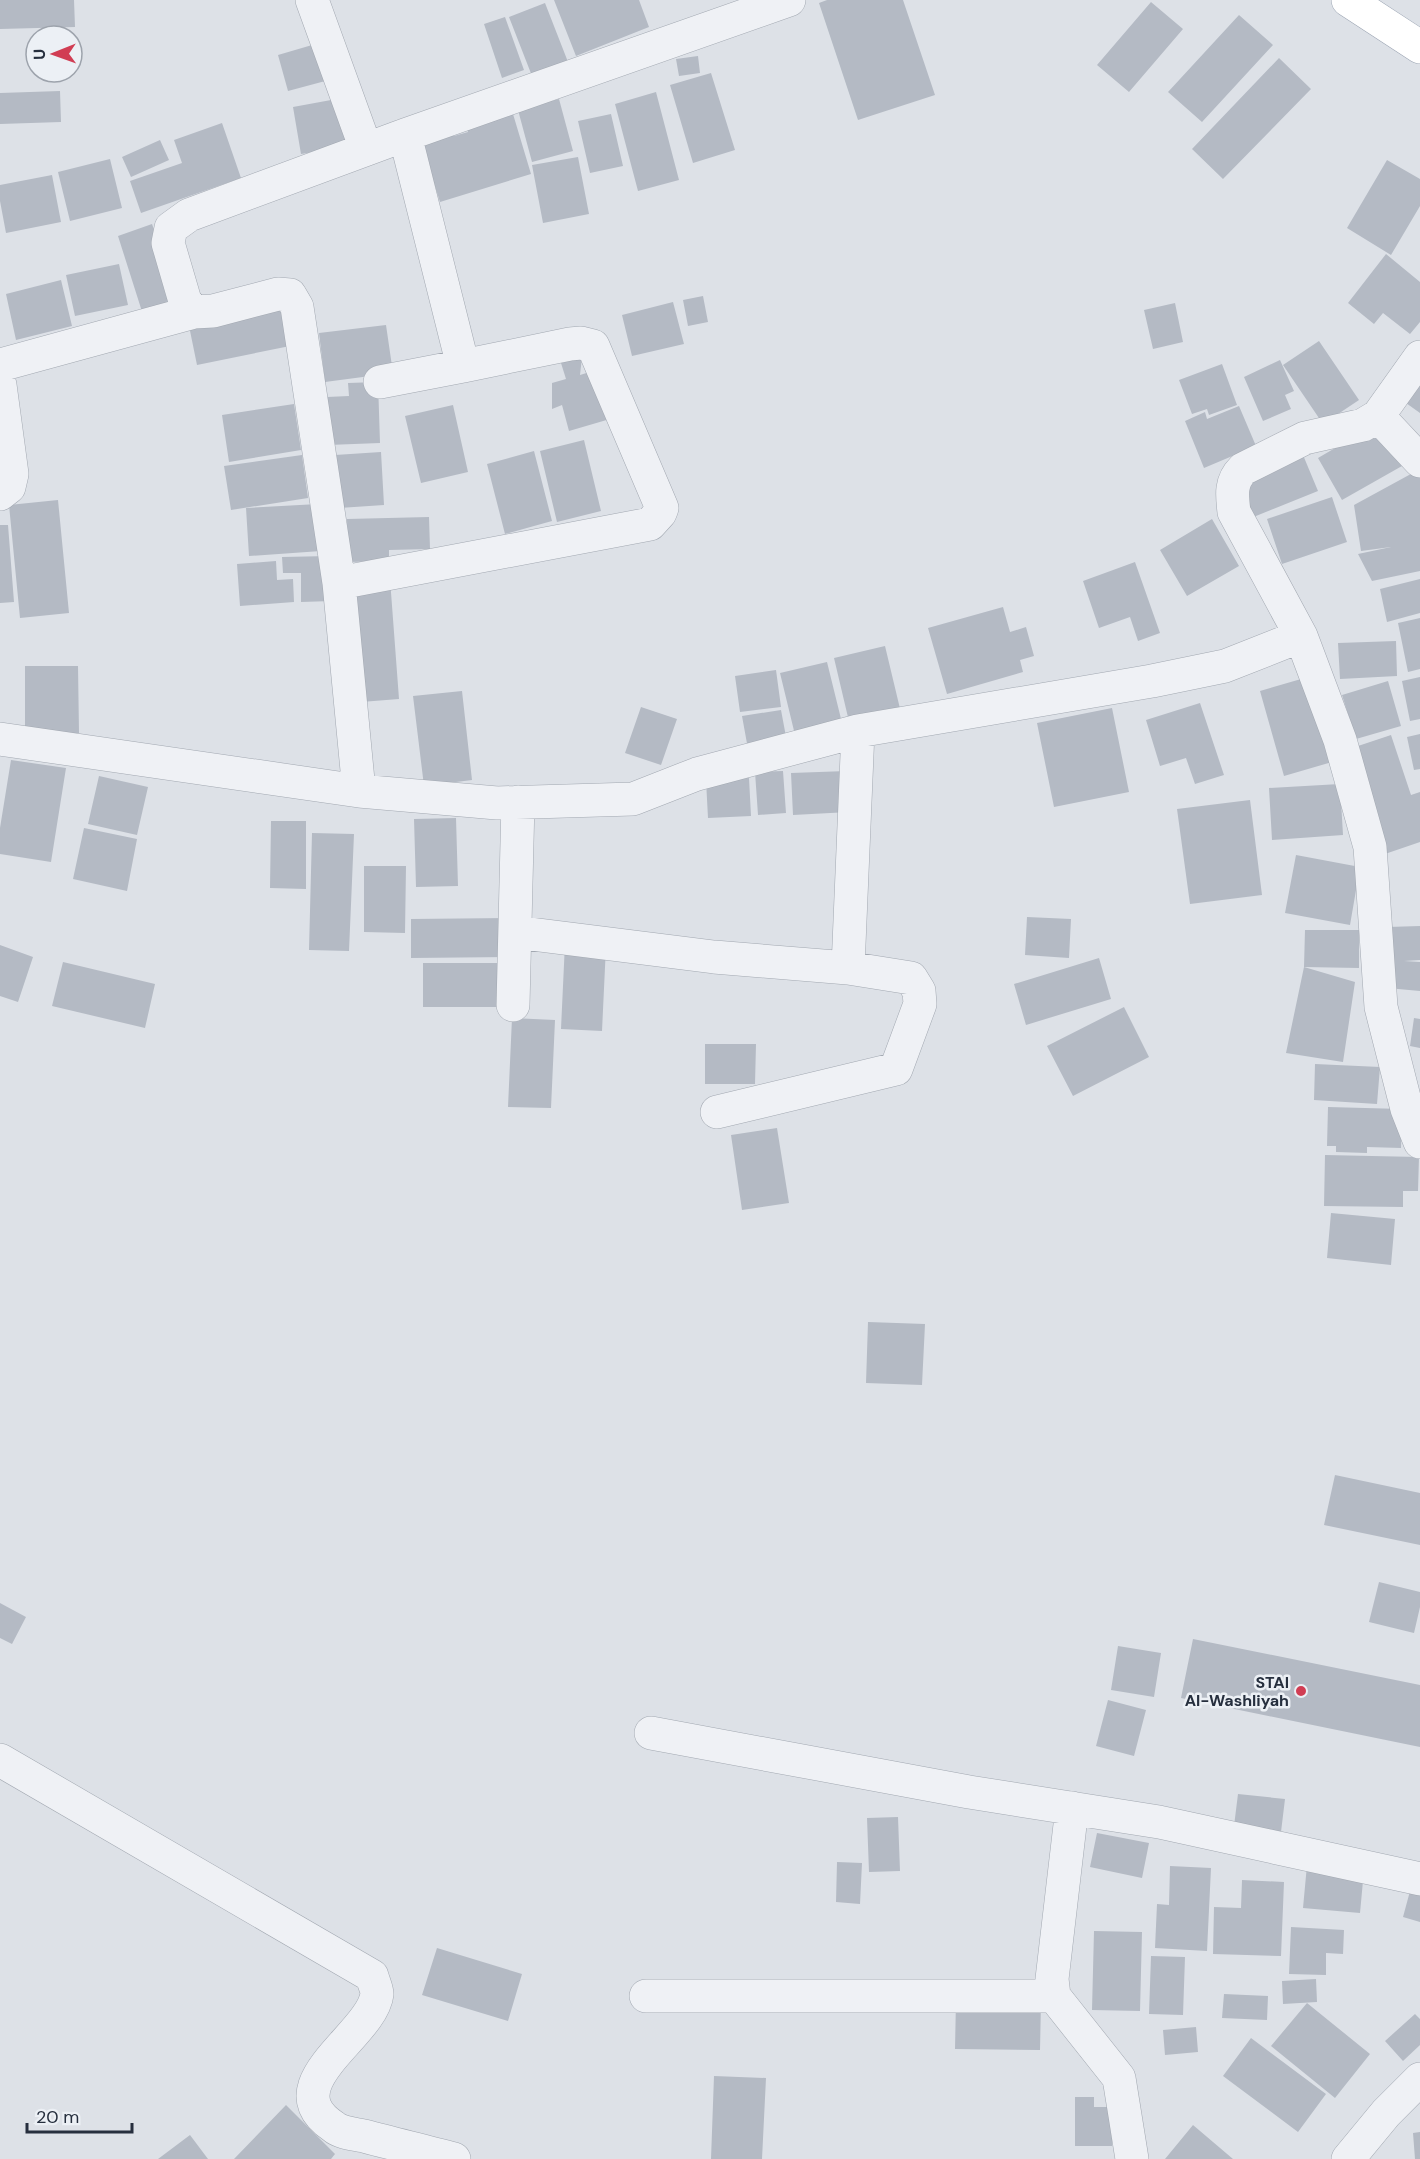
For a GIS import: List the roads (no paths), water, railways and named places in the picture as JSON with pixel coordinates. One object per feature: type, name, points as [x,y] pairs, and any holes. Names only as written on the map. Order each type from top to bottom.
[{"type":"main road","points":[[1348,0],[1420,47]]},
{"type":"street","points":[[312,0],[366,149]]},
{"type":"street","points":[[194,312],[185,301],[168,243],[171,228],[189,215],[405,135],[789,0]]},
{"type":"street","points":[[405,135],[463,366]]},
{"type":"street","points":[[0,365],[194,312],[213,311],[278,294],[290,295],[297,307],[339,583],[359,791]]},
{"type":"street","points":[[339,583],[651,524],[662,508],[593,346],[581,343],[570,344],[380,382]]},
{"type":"street","points":[[1420,357],[1378,416],[1355,429],[1305,438],[1284,448],[1243,469],[1236,476],[1232,488],[1233,512],[1301,636],[1340,740],[1370,847],[1381,1007],[1407,1109],[1420,1142]]},
{"type":"street","points":[[0,385],[12,474],[9,487],[0,494]]},
{"type":"street","points":[[1378,416],[1420,461]]},
{"type":"street","points":[[0,739],[359,791],[497,802],[633,799],[697,774],[858,730],[1152,681],[1225,666],[1301,636]]},
{"type":"street","points":[[848,968],[858,730]]},
{"type":"street","points":[[513,1005],[518,802]]},
{"type":"street","points":[[515,932],[714,957],[848,968],[911,978],[919,991],[920,1004],[896,1070],[717,1112]]},
{"type":"street","points":[[651,1733],[969,1792],[1159,1822],[1420,1879]]},
{"type":"street","points":[[0,1760],[372,1976],[377,1993],[370,2012],[340,2047],[314,2083],[314,2102],[319,2114],[335,2129],[454,2159]]},
{"type":"street","points":[[1072,1808],[1052,1979],[1054,1996],[1119,2078],[1131,2159]]},
{"type":"street","points":[[646,1996],[1054,1996]]},
{"type":"street","points":[[1348,2159],[1386,2113],[1420,2079]]},
{"type":"place","name":"STAI Al-Washliyah","points":[[1301,1691]]}]
